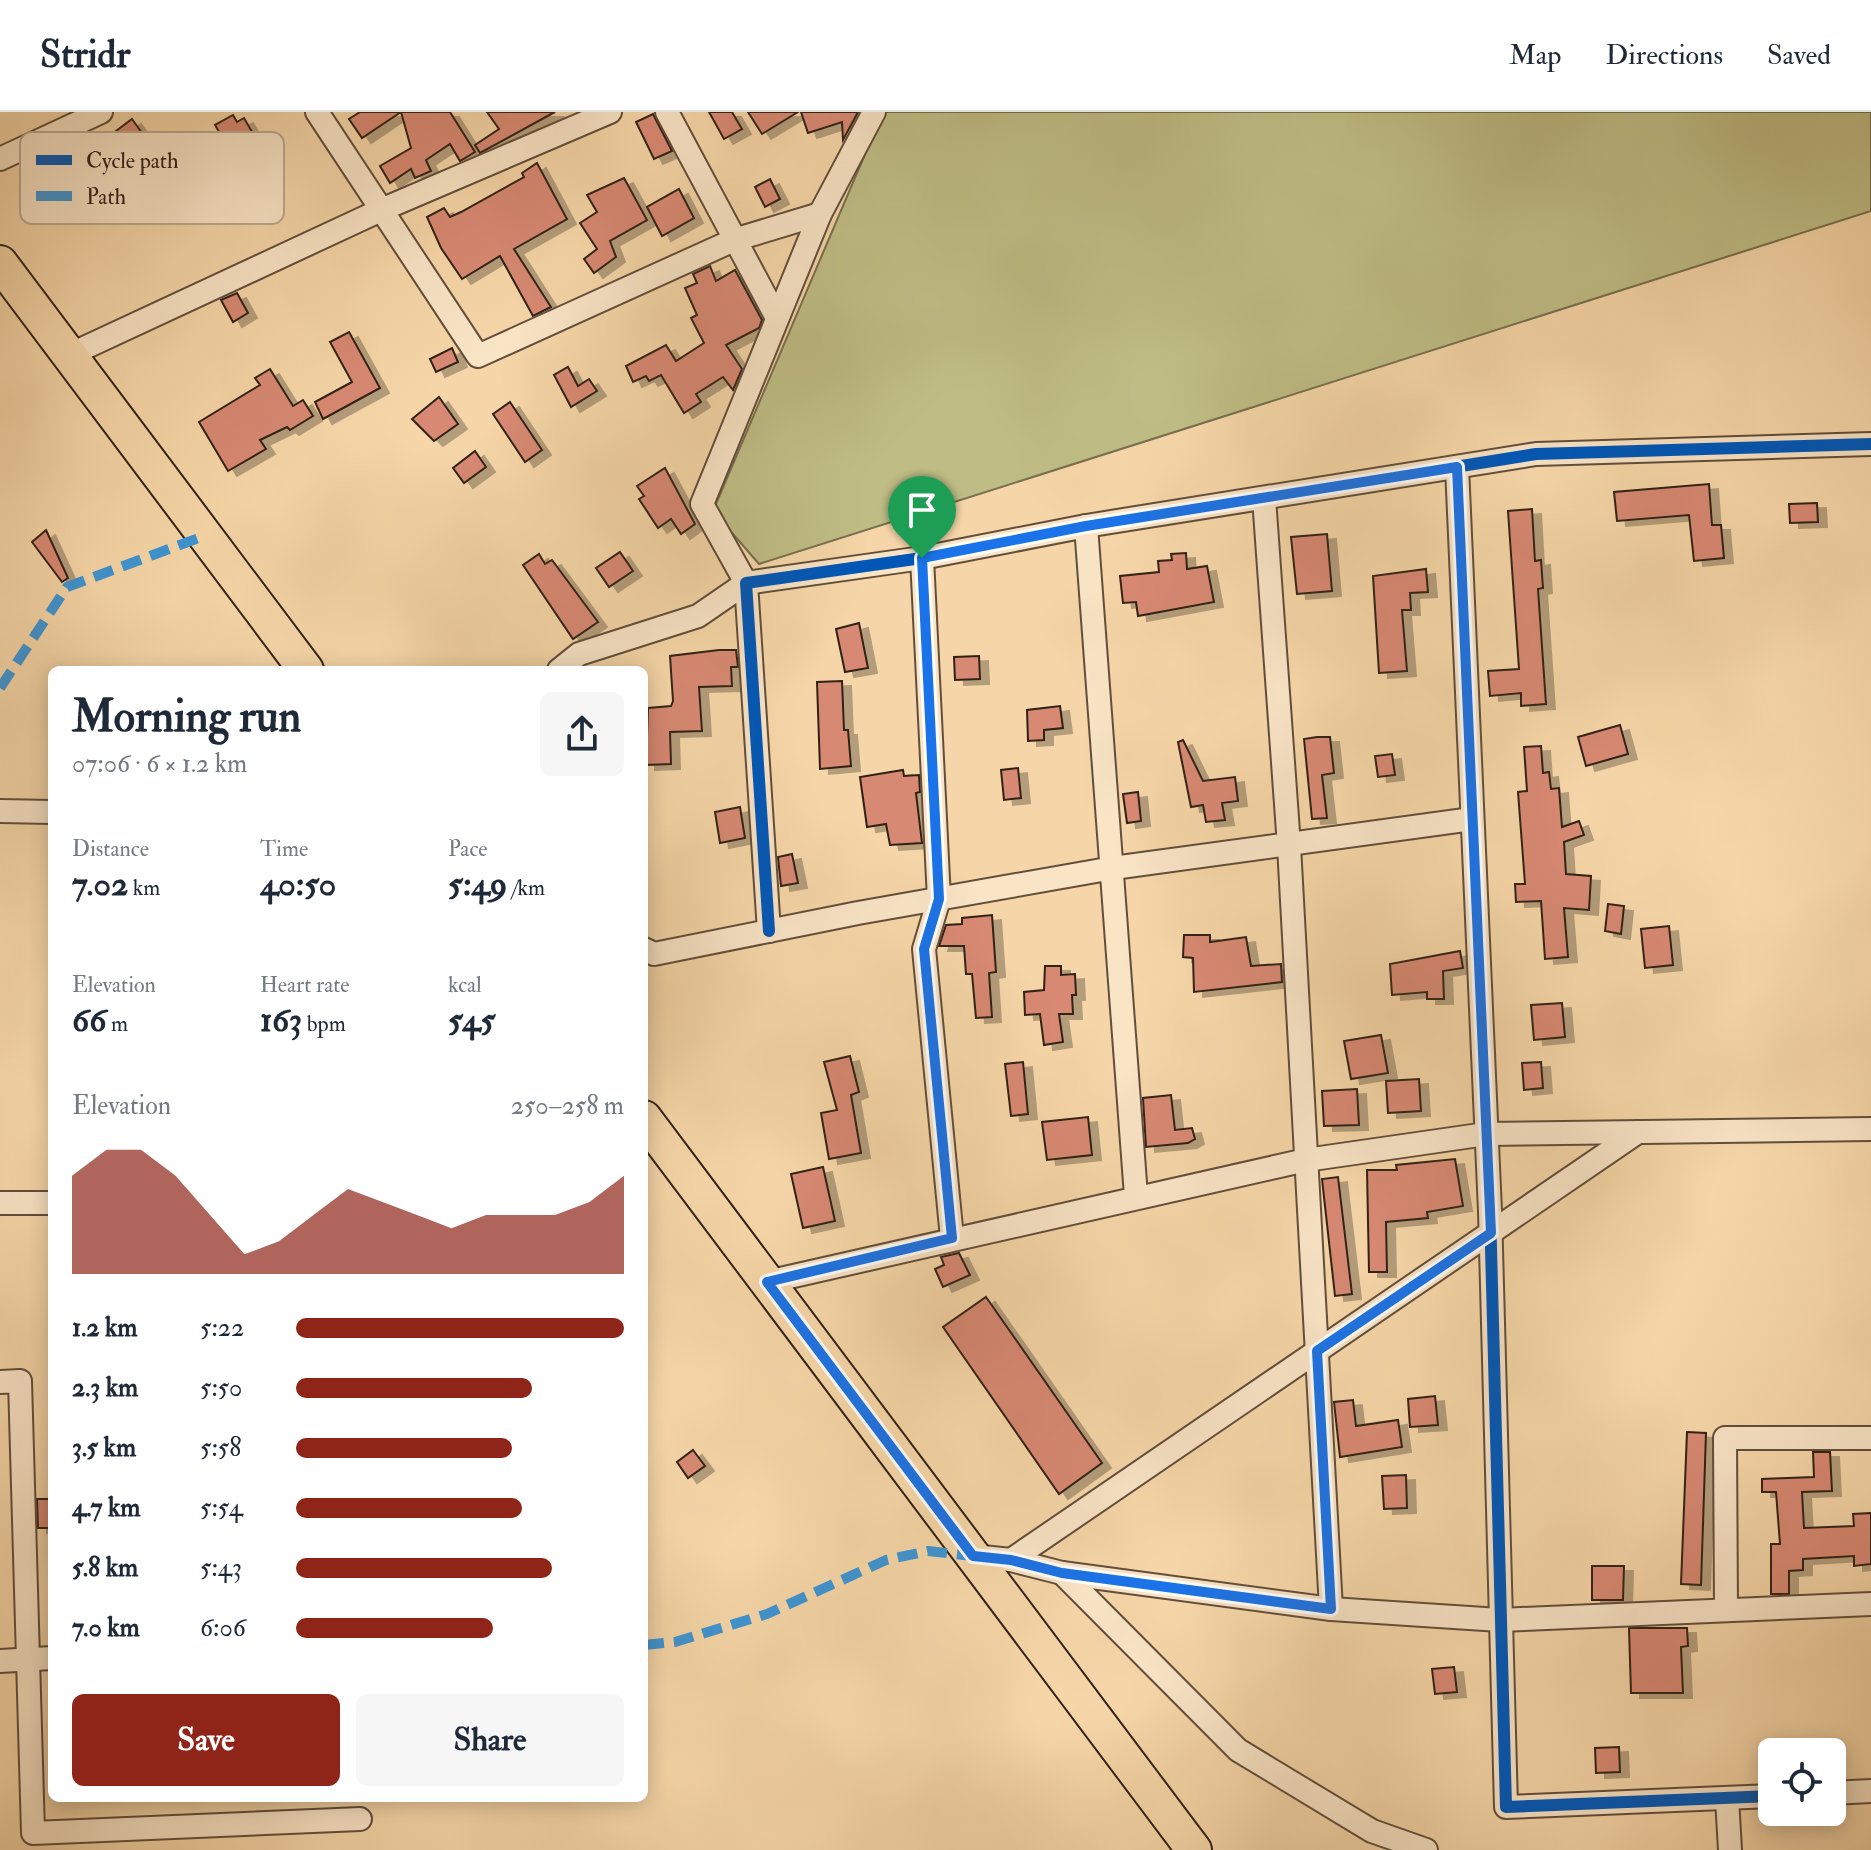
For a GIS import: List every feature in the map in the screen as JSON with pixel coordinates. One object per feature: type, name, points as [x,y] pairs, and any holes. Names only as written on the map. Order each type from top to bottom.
[{"type":"main road","points":[[0,263],[303,666]]},
{"type":"main road","points":[[648,1123],[1194,1850]]},
{"type":"street","points":[[58,132],[101,112]]},
{"type":"street","points":[[317,112],[478,356],[734,240],[820,214]]},
{"type":"street","points":[[67,356],[381,210],[610,112]]},
{"type":"street","points":[[667,112],[777,318]]},
{"type":"street","points":[[769,931],[746,583],[702,504],[820,214],[874,112]]},
{"type":"street","points":[[0,159],[20,150]]},
{"type":"street","points":[[579,662],[698,616],[746,583],[922,558],[1086,526],[1536,454],[1871,444]]},
{"type":"street","points":[[1457,467],[1491,1233],[1506,1807],[1758,1797]]},
{"type":"street","points":[[1264,498],[1289,846],[1331,1609]]},
{"type":"street","points":[[1086,526],[1136,1196]]},
{"type":"street","points":[[922,558],[939,899],[924,949],[952,1238]]},
{"type":"street","points":[[0,811],[48,812]]},
{"type":"street","points":[[648,951],[654,954],[1113,868],[1472,819]]},
{"type":"street","points":[[767,1282],[1136,1196],[1306,1160],[1486,1134],[1871,1129]]},
{"type":"street","points":[[1011,1560],[1638,1132]]},
{"type":"street","points":[[0,1203],[48,1203]]},
{"type":"street","points":[[0,1382],[20,1381],[33,1833],[360,1819]]},
{"type":"street","points":[[1726,1610],[1725,1438],[1871,1438]]},
{"type":"street","points":[[973,1556],[1011,1560],[1062,1573],[1331,1609],[1500,1620],[1871,1604]]},
{"type":"street","points":[[1062,1573],[1238,1750],[1372,1831],[1426,1850]]},
{"type":"street","points":[[0,1661],[48,1658]]},
{"type":"street","points":[[1846,1792],[1871,1791]]},
{"type":"street","points":[[1727,1798],[1730,1850]]},
{"type":"shaded area","points":[[883,112],[1871,112],[1871,211],[759,564],[713,511]]},
{"type":"building","points":[[360,112],[401,112],[362,138],[349,119]]},
{"type":"building","points":[[401,112],[450,112],[475,152],[460,161],[450,144],[426,160],[431,171],[415,178],[411,169],[390,183],[380,166],[411,148]]},
{"type":"building","points":[[487,112],[555,112],[480,153],[475,145],[499,129]]},
{"type":"building","points":[[709,112],[732,112],[742,129],[724,139]]},
{"type":"building","points":[[748,112],[798,112],[762,134]]},
{"type":"building","points":[[801,112],[858,112],[843,140],[842,122],[808,133]]},
{"type":"building","points":[[653,114],[672,151],[654,159],[636,122]]},
{"type":"building","points":[[233,115],[237,122],[244,118],[252,132],[219,132],[215,125]]},
{"type":"building","points":[[132,119],[141,132],[115,132]]},
{"type":"building","points":[[537,163],[567,219],[514,249],[551,307],[533,316],[500,256],[462,279],[441,248],[427,217],[444,208],[450,217],[461,212],[524,177],[522,173]]},
{"type":"building","points":[[624,178],[647,220],[610,241],[616,257],[594,273],[584,259],[597,249],[580,223],[597,212],[587,195]]},
{"type":"building","points":[[770,179],[780,199],[765,207],[755,187]]},
{"type":"building","points":[[679,189],[694,218],[662,236],[647,207]]},
{"type":"building","points":[[710,266],[716,281],[735,270],[762,320],[759,328],[726,345],[742,369],[733,390],[723,377],[696,394],[701,402],[684,413],[661,375],[649,381],[646,376],[633,382],[626,366],[666,345],[676,361],[704,343],[691,318],[697,315],[685,288],[697,283],[693,274]]},
{"type":"building","points":[[237,293],[248,313],[233,322],[221,300]]},
{"type":"building","points":[[349,332],[380,388],[323,419],[315,402],[352,382],[330,342]]},
{"type":"building","points":[[452,348],[458,362],[436,372],[430,359]]},
{"type":"building","points":[[568,367],[578,386],[589,379],[597,391],[571,407],[554,375]]},
{"type":"building","points":[[270,369],[293,406],[303,400],[313,416],[290,430],[287,427],[260,440],[266,449],[228,471],[199,422],[260,385],[255,378]]},
{"type":"building","points":[[439,397],[458,424],[434,441],[412,419]]},
{"type":"building","points":[[510,402],[542,450],[525,462],[493,414]]},
{"type":"building","points":[[475,451],[486,467],[464,483],[453,468]]},
{"type":"building","points":[[665,468],[695,524],[681,534],[671,519],[658,528],[639,499],[644,496],[637,486]]},
{"type":"building","points":[[1709,484],[1712,525],[1721,525],[1724,558],[1694,561],[1689,515],[1617,521],[1614,492]]},
{"type":"building","points":[[1817,503],[1818,522],[1790,523],[1789,504]]},
{"type":"building","points":[[1532,509],[1535,561],[1541,560],[1543,588],[1538,589],[1546,704],[1521,706],[1521,693],[1490,696],[1488,671],[1519,669],[1508,511]]},
{"type":"building","points":[[46,530],[68,578],[62,582],[32,542]]},
{"type":"building","points":[[1327,534],[1332,591],[1297,594],[1291,537]]},
{"type":"building","points":[[620,552],[633,571],[609,587],[596,568]]},
{"type":"building","points":[[1186,553],[1187,569],[1207,566],[1214,602],[1138,616],[1136,602],[1123,603],[1120,576],[1159,572],[1158,561],[1172,560],[1171,554]]},
{"type":"building","points":[[539,554],[545,564],[552,560],[598,622],[573,639],[523,565]]},
{"type":"building","points":[[1426,569],[1428,592],[1410,593],[1411,610],[1402,610],[1407,671],[1379,673],[1373,576]]},
{"type":"building","points":[[859,623],[868,668],[845,672],[836,629]]},
{"type":"building","points":[[736,650],[738,667],[731,667],[732,686],[699,687],[702,731],[670,732],[671,764],[648,765],[648,708],[671,706],[673,701],[670,656]]},
{"type":"building","points":[[979,656],[980,679],[955,680],[954,657]]},
{"type":"building","points":[[842,681],[844,730],[848,730],[851,766],[820,769],[817,682]]},
{"type":"building","points":[[1060,706],[1063,728],[1044,730],[1044,740],[1028,741],[1027,710]]},
{"type":"building","points":[[1620,725],[1628,754],[1586,766],[1578,737]]},
{"type":"building","points":[[1330,737],[1334,773],[1322,775],[1327,818],[1312,819],[1304,739]]},
{"type":"building","points":[[1183,740],[1203,781],[1235,777],[1238,801],[1222,803],[1225,820],[1206,822],[1203,805],[1191,807],[1178,742]]},
{"type":"building","points":[[1541,746],[1543,773],[1549,772],[1551,789],[1559,788],[1562,827],[1579,821],[1584,835],[1564,842],[1566,874],[1591,876],[1589,910],[1564,908],[1568,957],[1545,959],[1541,901],[1516,902],[1515,884],[1525,884],[1518,792],[1527,791],[1524,747]]},
{"type":"building","points":[[1392,754],[1395,775],[1378,777],[1375,756]]},
{"type":"building","points":[[1018,768],[1021,798],[1004,800],[1001,770]]},
{"type":"building","points":[[903,770],[904,776],[919,775],[920,792],[916,793],[922,843],[890,845],[886,824],[867,827],[860,777]]},
{"type":"building","points":[[1138,792],[1141,821],[1127,823],[1123,794]]},
{"type":"building","points":[[740,807],[745,838],[720,843],[715,812]]},
{"type":"building","points":[[792,854],[798,883],[781,886],[778,857]]},
{"type":"building","points":[[1608,904],[1624,906],[1621,934],[1605,931]]},
{"type":"building","points":[[992,915],[996,972],[989,973],[992,1017],[976,1018],[972,974],[966,974],[964,946],[939,946],[946,925],[962,924],[962,918]]},
{"type":"building","points":[[1669,926],[1673,965],[1645,968],[1641,929]]},
{"type":"building","points":[[1184,935],[1210,935],[1210,942],[1246,937],[1251,966],[1281,964],[1282,982],[1194,992],[1193,958],[1183,957]]},
{"type":"building","points":[[1460,951],[1463,968],[1443,971],[1444,999],[1427,999],[1427,992],[1392,995],[1390,964]]},
{"type":"building","points":[[1045,966],[1061,966],[1061,975],[1075,974],[1076,995],[1072,995],[1073,1014],[1059,1014],[1063,1042],[1044,1045],[1040,1014],[1025,1015],[1024,992],[1044,990]]},
{"type":"building","points":[[1562,1003],[1565,1037],[1534,1040],[1531,1005]]},
{"type":"building","points":[[1381,1035],[1388,1073],[1351,1079],[1344,1041]]},
{"type":"building","points":[[850,1056],[859,1092],[851,1095],[861,1153],[829,1159],[821,1113],[837,1110],[824,1062]]},
{"type":"building","points":[[1023,1062],[1028,1114],[1011,1116],[1005,1064]]},
{"type":"building","points":[[1541,1062],[1543,1088],[1524,1090],[1522,1063]]},
{"type":"building","points":[[1419,1079],[1421,1111],[1388,1113],[1386,1081]]},
{"type":"building","points":[[1357,1089],[1359,1125],[1324,1126],[1322,1091]]},
{"type":"building","points":[[1171,1095],[1175,1130],[1192,1128],[1195,1139],[1188,1143],[1146,1147],[1143,1098]]},
{"type":"building","points":[[1088,1117],[1092,1155],[1047,1160],[1042,1122]]},
{"type":"building","points":[[1455,1159],[1463,1206],[1427,1212],[1428,1218],[1386,1222],[1387,1272],[1369,1272],[1367,1170],[1397,1170],[1396,1165]]},
{"type":"building","points":[[823,1167],[835,1221],[803,1228],[791,1174]]},
{"type":"building","points":[[1338,1177],[1352,1294],[1335,1296],[1322,1179]]},
{"type":"building","points":[[959,1253],[970,1275],[943,1287],[935,1269],[944,1265],[941,1257]]},
{"type":"building","points":[[986,1297],[1102,1463],[1059,1494],[943,1327]]},
{"type":"building","points":[[1435,1396],[1438,1425],[1410,1427],[1408,1399]]},
{"type":"building","points":[[1353,1400],[1356,1426],[1398,1420],[1402,1447],[1340,1457],[1334,1402]]},
{"type":"building","points":[[1687,1432],[1706,1433],[1701,1585],[1681,1584]]},
{"type":"building","points":[[693,1450],[705,1466],[688,1478],[677,1462]]},
{"type":"building","points":[[1813,1452],[1830,1452],[1832,1491],[1802,1492],[1804,1528],[1854,1526],[1853,1514],[1871,1513],[1871,1564],[1854,1566],[1854,1556],[1803,1559],[1803,1570],[1789,1571],[1789,1594],[1771,1594],[1771,1544],[1780,1544],[1776,1492],[1762,1492],[1762,1479],[1814,1477]]},
{"type":"building","points":[[1406,1475],[1407,1508],[1384,1509],[1382,1476]]},
{"type":"building","points":[[37,1499],[48,1499],[48,1528],[38,1528]]},
{"type":"building","points":[[1592,1566],[1624,1566],[1623,1600],[1592,1600]]},
{"type":"building","points":[[1629,1628],[1687,1628],[1688,1646],[1681,1647],[1683,1693],[1631,1693]]},
{"type":"building","points":[[1454,1667],[1457,1692],[1435,1694],[1432,1669]]},
{"type":"building","points":[[1619,1747],[1620,1772],[1596,1773],[1595,1748]]},
{"type":"marked path","points":[[0,688],[67,587],[204,536]]},
{"type":"marked path","points":[[648,1645],[675,1642],[767,1614],[886,1560],[928,1551],[973,1556]]},
{"type":"cycle path","points":[[769,931],[746,583],[922,558],[1086,526],[1536,454],[1871,444]]},
{"type":"cycle path","points":[[1457,467],[1490,1211],[1506,1807],[1758,1797]]},
{"type":"route","points":[[1457,467],[1491,1233],[1317,1351],[1331,1609],[1062,1573],[1011,1560],[973,1556],[767,1282],[952,1238],[924,949],[939,899],[922,558],[1086,526],[1457,467]]}]
